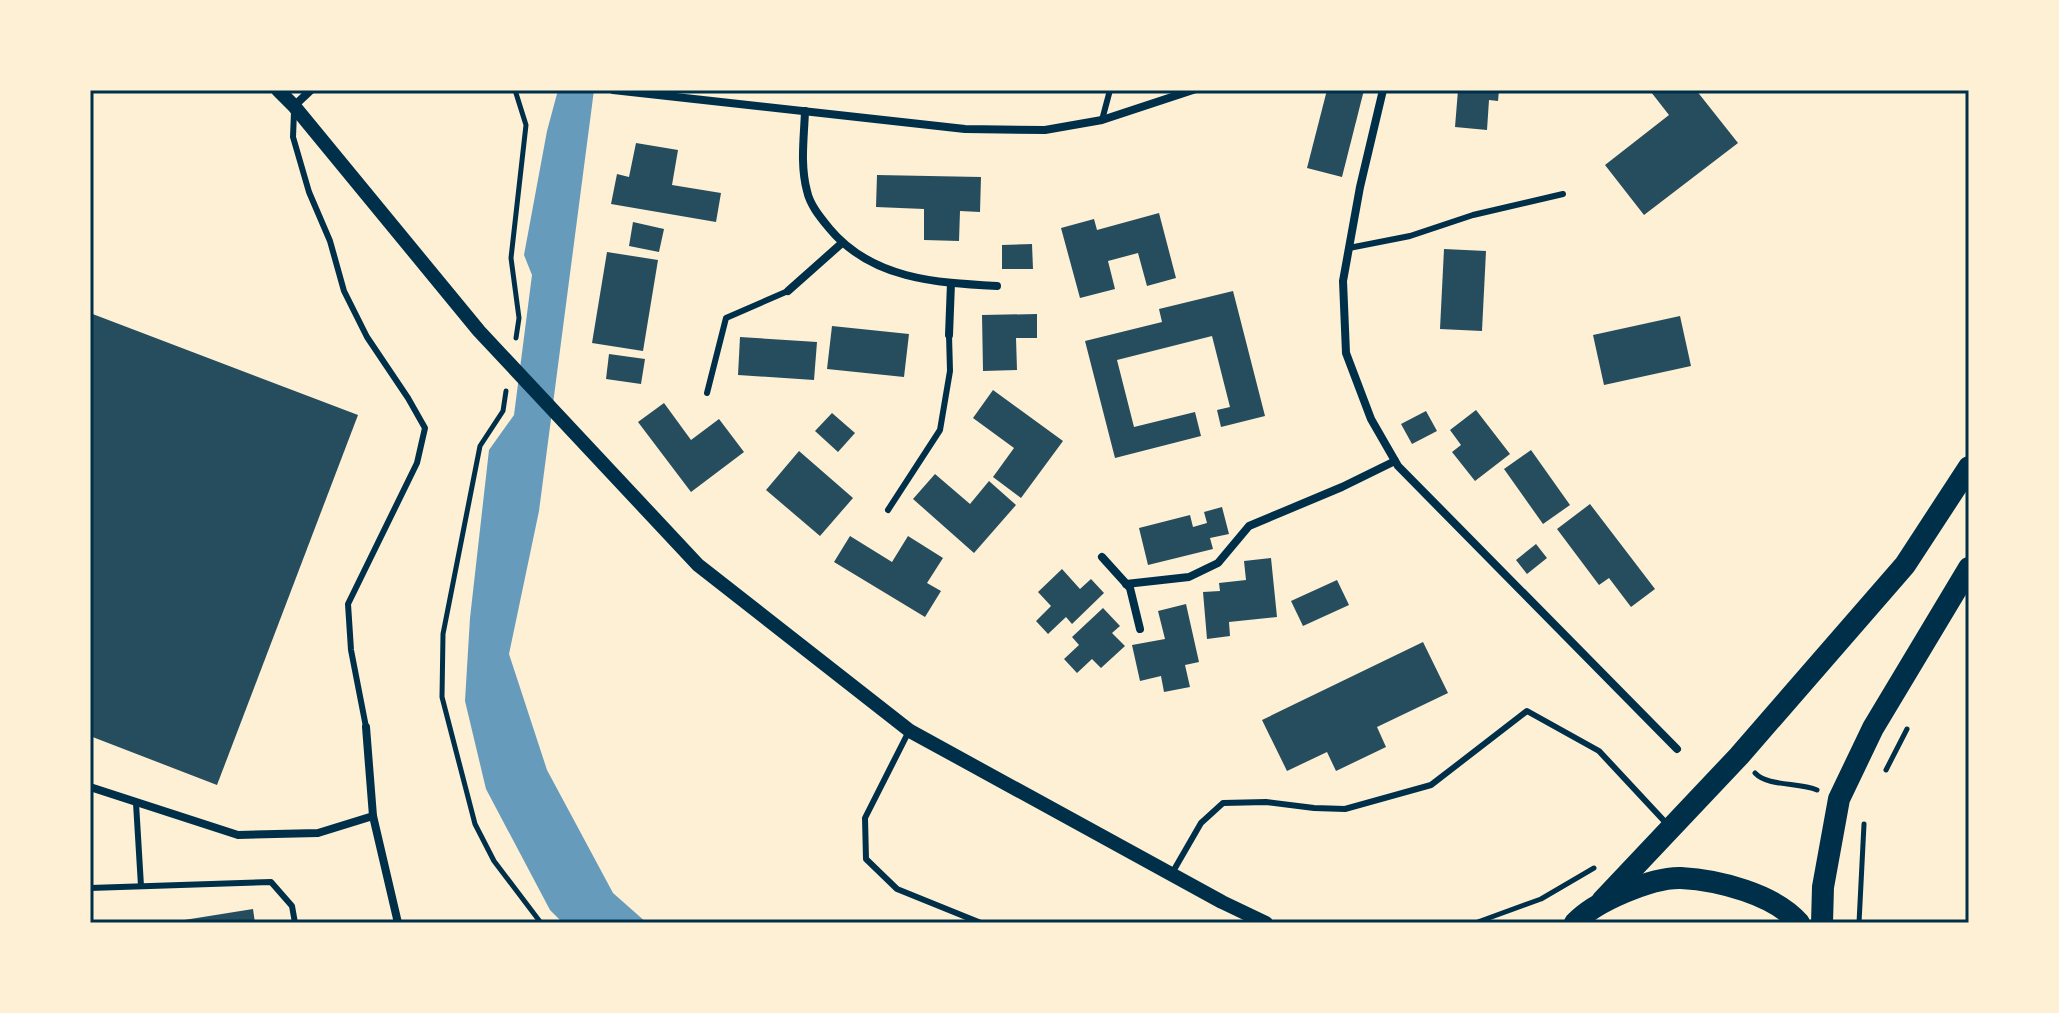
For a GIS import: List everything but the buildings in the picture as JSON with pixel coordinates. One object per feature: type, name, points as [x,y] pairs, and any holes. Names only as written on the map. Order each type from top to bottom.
[{"type":"highway","points":[[1575,923],[1602,901],[1672,829],[1905,565],[1969,467]]},
{"type":"highway","points":[[1822,923],[1823,887],[1839,799],[1873,728],[1969,568]]},
{"type":"highway","points":[[1602,901],[1678,878],[1731,885],[1788,910],[1799,923]]},
{"type":"street","points":[[278,90],[479,331],[698,565],[910,731],[1171,875],[1266,923]]},
{"type":"street","points":[[294,106],[311,90]]},
{"type":"street","points":[[613,90],[965,129],[1045,130],[1102,120],[1193,90]]},
{"type":"street","points":[[1383,90],[1343,281],[1346,353],[1371,419],[1395,461],[1677,749]]},
{"type":"street","points":[[805,111],[803,164],[807,194],[816,212],[842,243],[872,264],[921,280],[997,286]]},
{"type":"street","points":[[788,291],[842,243]]},
{"type":"street","points":[[949,335],[951,283]]},
{"type":"street","points":[[1126,584],[1189,577],[1218,563],[1249,526],[1395,461]]},
{"type":"street","points":[[1102,557],[1130,588],[1140,629]]},
{"type":"street","points":[[366,727],[373,816],[398,923]]},
{"type":"street","points":[[90,787],[238,835],[318,833],[373,816]]},
{"type":"lane","points":[[1102,120],[1110,90]]},
{"type":"lane","points":[[294,106],[293,137],[309,192],[330,241],[344,291],[367,337],[425,428],[417,463],[348,604],[351,650],[366,727]]},
{"type":"lane","points":[[1349,248],[1410,236],[1473,215],[1563,194]]},
{"type":"lane","points":[[707,393],[726,318],[788,291]]},
{"type":"lane","points":[[888,510],[940,430],[950,371],[949,335]]},
{"type":"lane","points":[[1171,875],[1201,823],[1223,803],[1266,802],[1345,809],[1431,785],[1527,711],[1599,751],[1672,829]]},
{"type":"lane","points":[[910,731],[865,818],[866,859],[897,889],[981,923]]},
{"type":"lane","points":[[136,803],[141,886]]},
{"type":"lane","points":[[90,888],[271,882],[292,906],[295,923]]},
{"type":"path","points":[[514,349],[519,318],[511,258],[526,125],[515,90]]},
{"type":"path","points":[[508,380],[503,411],[480,446],[443,634],[442,697],[475,824],[494,861],[541,923]]},
{"type":"path","points":[[1475,923],[1541,899],[1605,862]]},
{"type":"water","points":[[558,90],[594,90],[539,511],[509,654],[547,770],[613,893],[647,923],[563,923],[550,910],[486,789],[465,701],[470,618],[489,450],[514,415],[532,275],[524,255],[547,131]]}]
